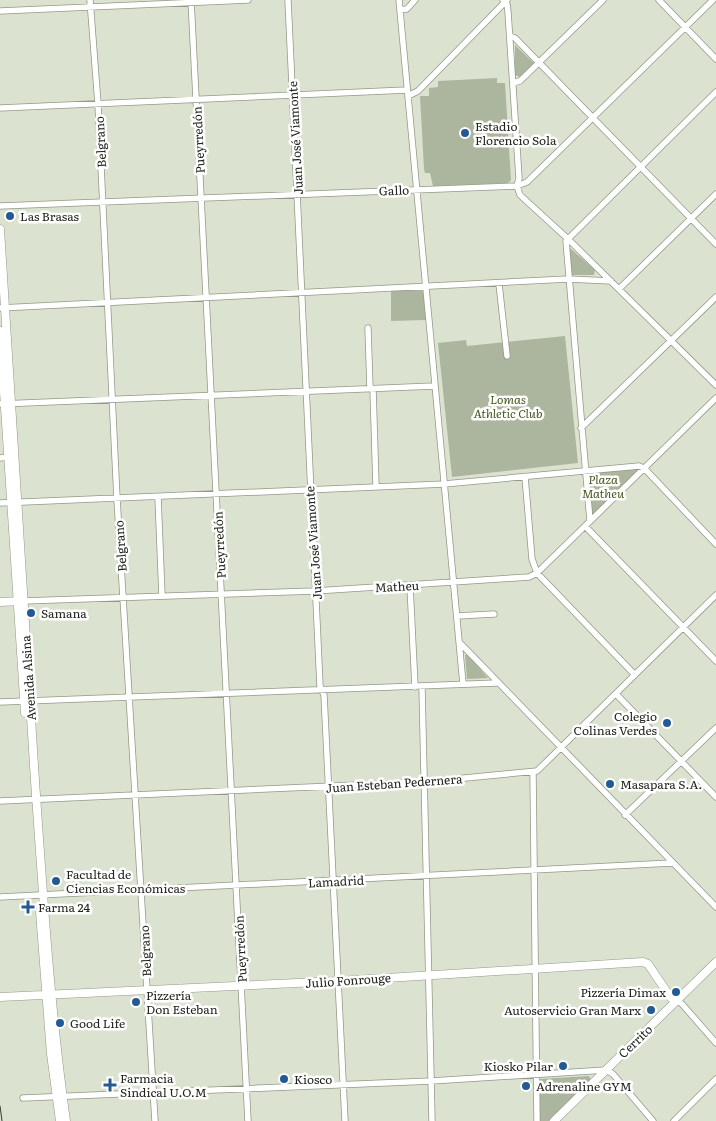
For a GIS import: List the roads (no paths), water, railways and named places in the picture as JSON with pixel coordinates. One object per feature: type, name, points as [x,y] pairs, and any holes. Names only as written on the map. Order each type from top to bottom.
[{"type":"main road","name":"Avenida Alsina","points":[[0,229],[5,404],[4,458],[14,503],[16,590],[20,601],[18,610],[27,701]]},
{"type":"main road","name":"Avenida Alsina","points":[[0,331],[14,503],[40,895],[60,1097]]},
{"type":"main road","name":"Matheu","points":[[2,602],[20,601]]},
{"type":"main road","name":"Cerrito","points":[[554,1121],[716,962]]},
{"type":"main road","name":"Julio Fonrouge","points":[[0,997],[338,981],[646,963],[671,998],[677,1001]]},
{"type":"main road","points":[[60,1097],[60,1121]]},
{"type":"main road","points":[[60,1097],[66,1121]]},
{"type":"street","name":"Belgrano","points":[[90,0],[98,104],[117,499],[156,1121]]},
{"type":"street","points":[[0,11],[91,8],[191,1],[248,0]]},
{"type":"street","name":"Juan José Viamonte","points":[[288,0],[303,294],[315,591],[329,788],[345,1121]]},
{"type":"street","points":[[399,0],[434,386],[464,684]]},
{"type":"street","points":[[400,10],[407,9],[415,0]]},
{"type":"street","points":[[513,83],[520,81],[603,0]]},
{"type":"street","points":[[659,0],[716,59]]},
{"type":"street","points":[[517,186],[527,182],[713,0]]},
{"type":"street","name":"Pueyrredón","points":[[191,1],[248,1121]]},
{"type":"street","points":[[505,1],[510,36],[519,178],[517,186],[520,195],[567,238],[716,385]]},
{"type":"street","points":[[0,108],[292,95],[408,93],[418,91],[505,1]]},
{"type":"street","points":[[510,36],[515,38],[716,244]]},
{"type":"street","points":[[590,521],[565,246],[567,238],[716,92]]},
{"type":"street","name":"Gallo","points":[[0,206],[517,186]]},
{"type":"street","points":[[619,289],[716,194]]},
{"type":"street","points":[[3,308],[425,288],[568,279],[611,281]]},
{"type":"street","points":[[499,284],[507,356]]},
{"type":"street","points":[[581,428],[716,297]]},
{"type":"street","points":[[368,328],[376,486]]},
{"type":"street","points":[[5,404],[212,397],[434,386]]},
{"type":"street","points":[[537,573],[716,398]]},
{"type":"street","points":[[0,503],[444,484],[639,466],[644,468],[716,544]]},
{"type":"street","points":[[525,477],[532,559],[537,573],[635,675]]},
{"type":"street","points":[[158,497],[162,596]]},
{"type":"street","points":[[585,526],[716,661]]},
{"type":"street","name":"Matheu","points":[[20,601],[222,595],[410,586],[526,578],[537,573]]},
{"type":"street","points":[[410,586],[424,782],[432,1121]]},
{"type":"street","points":[[2,602],[16,590]]},
{"type":"street","points":[[537,1121],[533,772],[540,769],[716,595]]},
{"type":"street","points":[[2,602],[14,604],[18,610]]},
{"type":"street","points":[[457,616],[494,614]]},
{"type":"street","points":[[460,644],[716,907]]},
{"type":"street","points":[[0,702],[497,683]]},
{"type":"street","points":[[616,694],[716,797]]},
{"type":"street","points":[[625,814],[716,728]]},
{"type":"street","name":"Juan Esteban Pedernera","points":[[0,801],[329,788],[533,772]]},
{"type":"street","name":"Lamadrid","points":[[0,897],[333,882],[672,863]]},
{"type":"street","points":[[677,1001],[682,1004],[716,1044]]},
{"type":"street","points":[[23,1098],[431,1081],[606,1070],[613,1074],[653,1121]]},
{"type":"street","points":[[674,1121],[716,1079]]},
{"type":"railway","points":[[0,1106],[2,1121]]},
{"type":"place","name":"Estadio Florencio Sola","points":[[465,133]]},
{"type":"place","name":"Las Brasas","points":[[10,216]]},
{"type":"place","name":"Samana","points":[[31,613]]},
{"type":"place","name":"Colegio Colinas Verdes","points":[[667,723]]},
{"type":"place","name":"Masapara S.A.","points":[[610,784]]},
{"type":"place","name":"Facultad de Ciencias Económicas","points":[[56,881]]},
{"type":"place","name":"Farma 24","points":[[28,907]]},
{"type":"place","name":"Pizzería Dimax","points":[[676,992]]},
{"type":"place","name":"Pizzería Don Esteban","points":[[136,1002]]},
{"type":"place","name":"Autoservicio Gran Marx","points":[[651,1010]]},
{"type":"place","name":"Good Life","points":[[60,1023]]},
{"type":"place","name":"Kiosko Pilar","points":[[563,1066]]},
{"type":"place","name":"Kiosco","points":[[284,1079]]},
{"type":"place","name":"Farmacia Sindical U.O.M","points":[[110,1085]]},
{"type":"place","name":"Adrenaline GYM","points":[[526,1086]]},
{"type":"park label","name":"Lomas Athletic Club","points":[[508,406]]},
{"type":"park label","name":"Plaza Matheu","points":[[603,486]]}]
